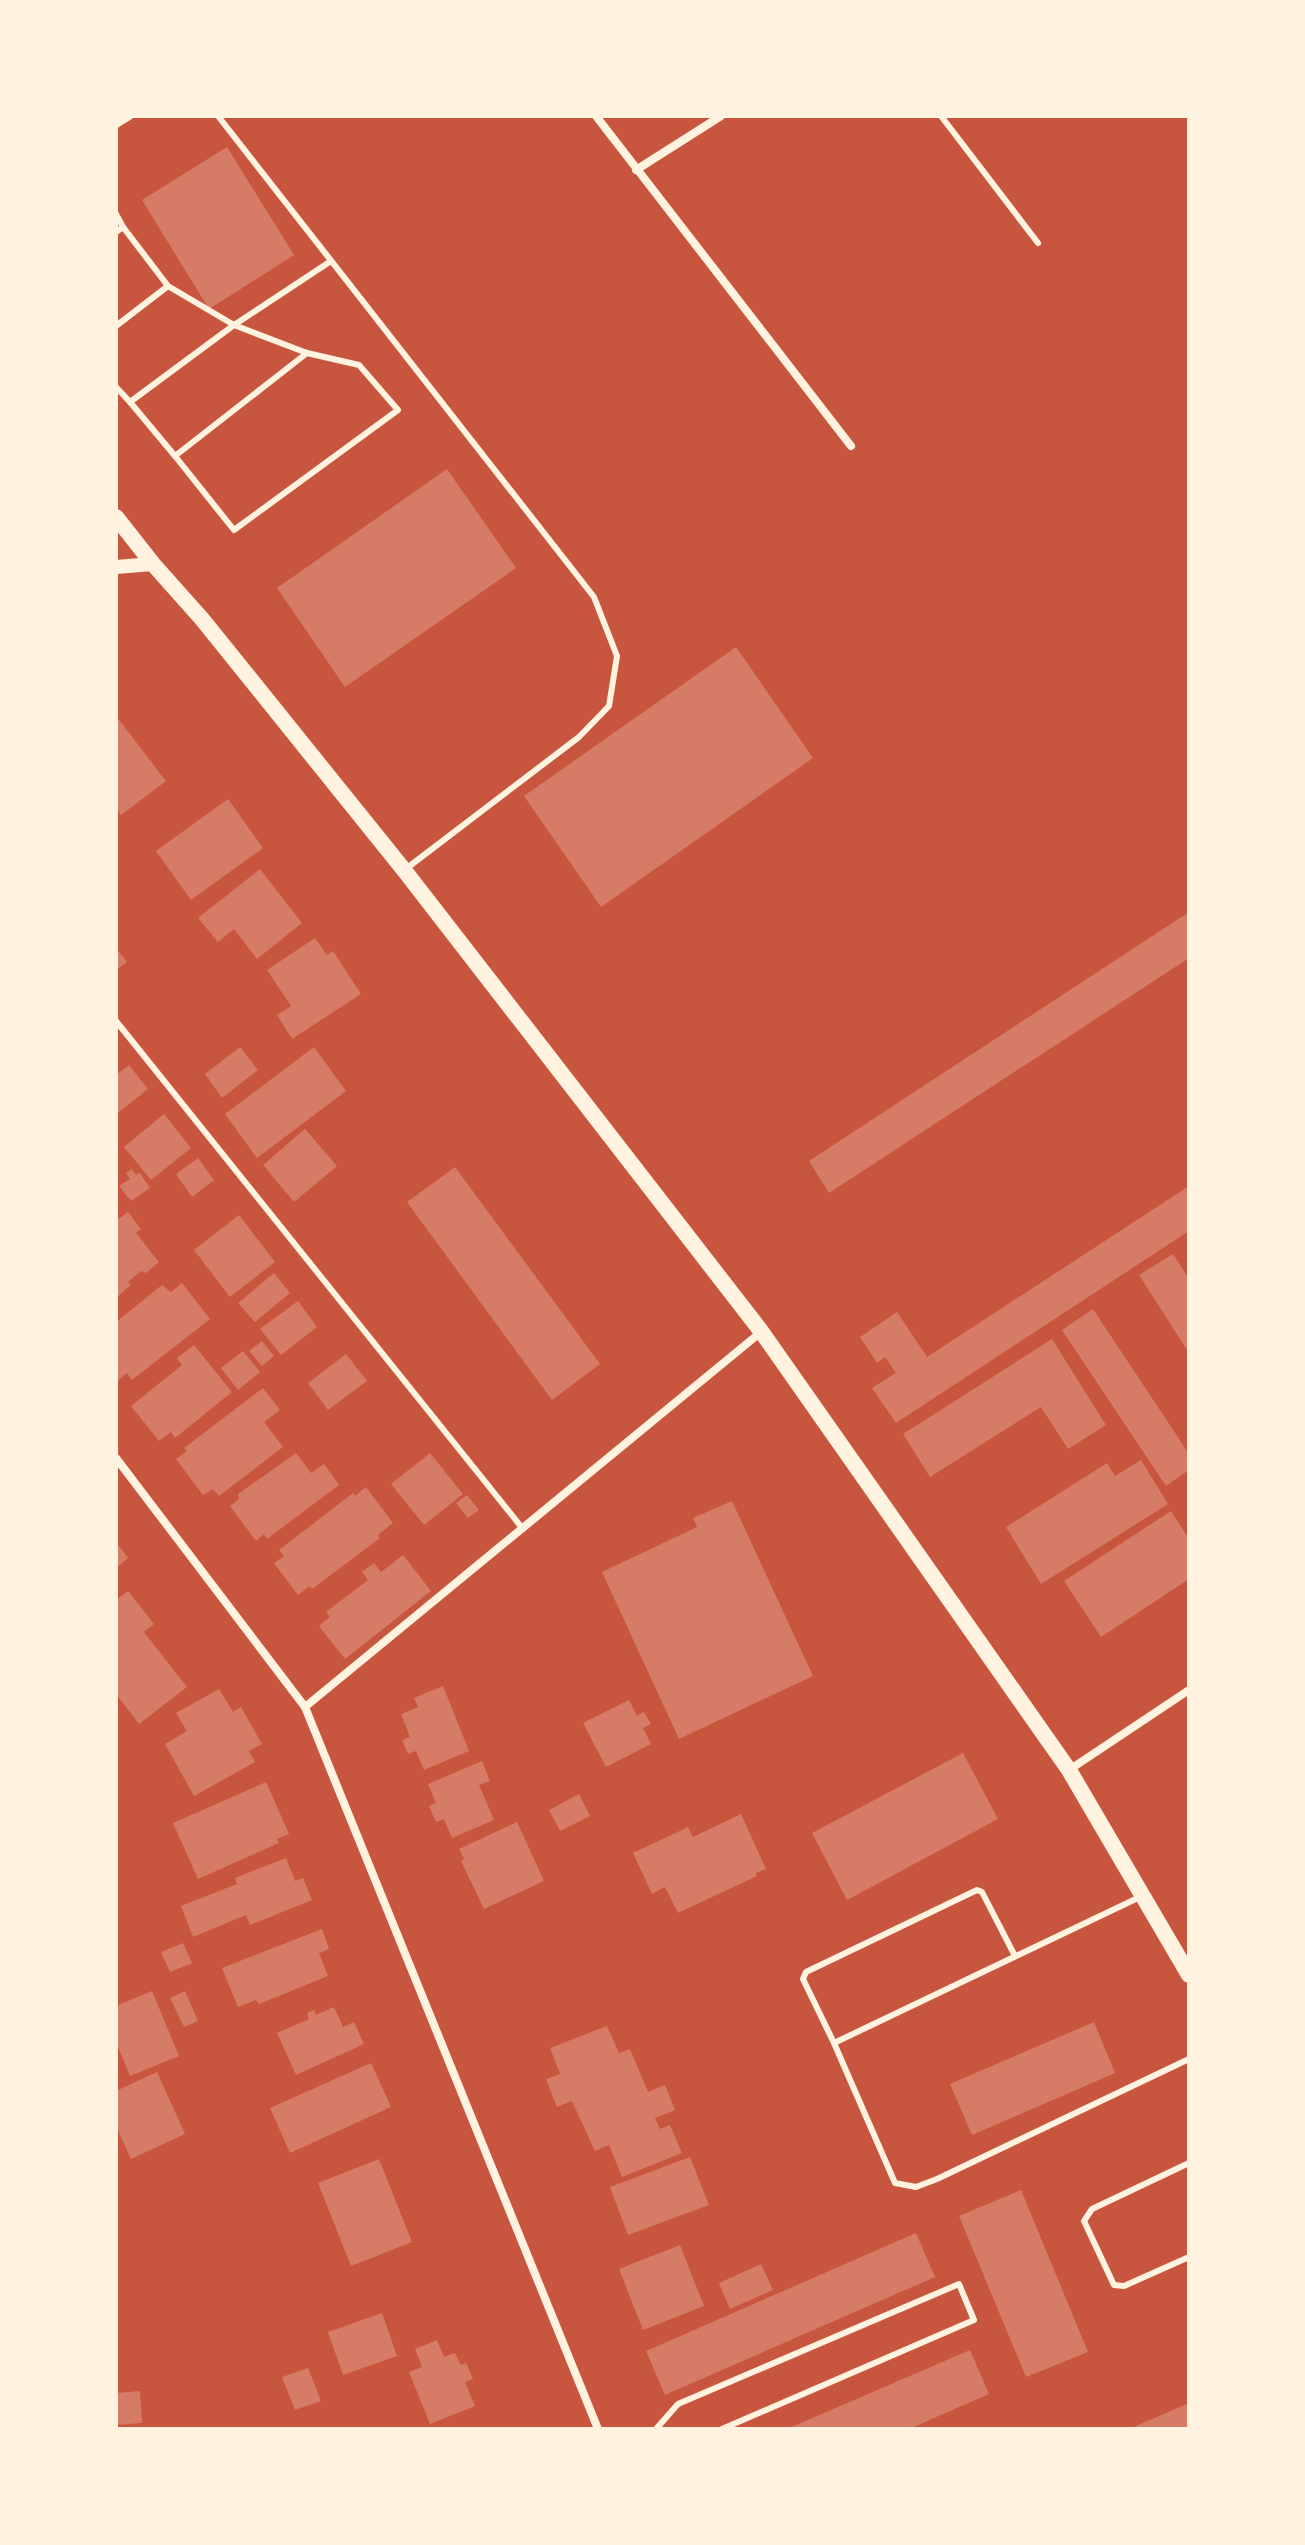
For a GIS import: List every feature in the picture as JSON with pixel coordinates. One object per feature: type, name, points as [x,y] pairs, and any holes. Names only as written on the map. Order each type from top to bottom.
[{"type":"main road","points":[[116,517],[404,870],[761,1331],[1069,1770],[1189,1975]]},
{"type":"street","points":[[116,124],[129,116]]},
{"type":"street","points":[[596,116],[851,446]]},
{"type":"street","points":[[636,170],[721,116]]},
{"type":"street","points":[[116,567],[153,564]]},
{"type":"street","points":[[305,1707],[761,1331]]},
{"type":"street","points":[[116,1458],[305,1707],[598,2429]]},
{"type":"street","points":[[1069,1770],[1189,1690]]},
{"type":"lane","points":[[218,116],[594,597],[617,656],[609,706],[579,737],[404,870]]},
{"type":"lane","points":[[941,116],[1038,243]]},
{"type":"lane","points":[[116,214],[168,286],[234,325],[307,353],[359,365],[398,410],[234,530],[116,387]]},
{"type":"lane","points":[[116,232],[123,227]]},
{"type":"lane","points":[[130,402],[234,325],[331,261]]},
{"type":"lane","points":[[116,326],[168,286]]},
{"type":"lane","points":[[175,456],[307,353]]},
{"type":"lane","points":[[116,1021],[523,1529]]},
{"type":"lane","points":[[1015,1956],[982,1892],[977,1890],[806,1972],[803,1979],[895,2183],[916,2187],[937,2179],[1189,2059]]},
{"type":"lane","points":[[834,2043],[1142,1896]]},
{"type":"lane","points":[[1189,2163],[1092,2209],[1084,2221],[1114,2285],[1124,2286],[1189,2257]]},
{"type":"lane","points":[[656,2429],[678,2404],[959,2284],[974,2320],[722,2429]]},
{"type":"building","points":[[227,147],[294,255],[209,309],[142,200]]},
{"type":"building","points":[[447,469],[516,568],[345,687],[277,588]]},
{"type":"building","points":[[736,647],[813,758],[601,907],[524,796]]},
{"type":"building","points":[[116,716],[166,781],[121,815],[116,809]]},
{"type":"building","points":[[228,799],[263,848],[191,900],[156,851]]},
{"type":"building","points":[[260,869],[302,923],[257,959],[234,929],[218,942],[198,918]]},
{"type":"building","points":[[1189,912],[1189,958],[829,1193],[809,1161]]},
{"type":"building","points":[[315,938],[327,955],[333,951],[361,994],[292,1039],[277,1015],[291,1006],[267,970]]},
{"type":"building","points":[[116,948],[127,962],[116,970]]},
{"type":"building","points":[[240,1047],[258,1070],[222,1098],[205,1074]]},
{"type":"building","points":[[314,1047],[346,1091],[257,1158],[225,1114]]},
{"type":"building","points":[[129,1065],[148,1089],[118,1113],[116,1075]]},
{"type":"building","points":[[164,1114],[191,1148],[151,1180],[124,1147]]},
{"type":"building","points":[[305,1129],[337,1166],[294,1202],[263,1165]]},
{"type":"building","points":[[198,1158],[214,1180],[192,1197],[176,1174]]},
{"type":"building","points":[[455,1167],[600,1364],[552,1400],[407,1202]]},
{"type":"building","points":[[132,1169],[136,1175],[139,1172],[150,1188],[131,1201],[119,1186],[130,1179],[126,1173]]},
{"type":"building","points":[[1189,1186],[1189,1231],[896,1423],[872,1388],[896,1373],[885,1357],[877,1363],[860,1337],[897,1312],[927,1357]]},
{"type":"building","points":[[128,1212],[141,1229],[136,1233],[159,1262],[146,1273],[141,1271],[116,1298],[116,1221]]},
{"type":"building","points":[[239,1215],[275,1262],[230,1297],[194,1250]]},
{"type":"building","points":[[1173,1254],[1189,1279],[1189,1353],[1139,1275]]},
{"type":"building","points":[[274,1273],[290,1293],[255,1322],[238,1303]]},
{"type":"building","points":[[182,1283],[210,1319],[132,1380],[127,1373],[116,1382],[116,1322],[162,1285],[171,1292]]},
{"type":"building","points":[[298,1301],[317,1327],[281,1355],[260,1329]]},
{"type":"building","points":[[1093,1309],[1189,1454],[1189,1470],[1166,1486],[1062,1330]]},
{"type":"building","points":[[1052,1339],[1106,1425],[1068,1449],[1041,1407],[930,1477],[903,1434]]},
{"type":"building","points":[[262,1341],[274,1356],[262,1366],[249,1351]]},
{"type":"building","points":[[194,1345],[232,1392],[175,1438],[171,1432],[159,1441],[131,1406],[182,1365],[177,1358]]},
{"type":"building","points":[[243,1351],[260,1372],[238,1390],[221,1368]]},
{"type":"building","points":[[346,1354],[367,1381],[328,1410],[308,1383]]},
{"type":"building","points":[[263,1388],[280,1410],[264,1422],[283,1447],[219,1496],[213,1489],[203,1495],[176,1459],[187,1451],[184,1448]]},
{"type":"building","points":[[296,1453],[311,1473],[324,1464],[339,1485],[267,1539],[264,1534],[256,1541],[230,1506],[239,1499],[238,1494]]},
{"type":"building","points":[[430,1453],[463,1494],[424,1525],[391,1484]]},
{"type":"building","points":[[1141,1460],[1168,1504],[1041,1584],[1006,1527],[1107,1463],[1115,1476]]},
{"type":"building","points":[[366,1487],[393,1523],[378,1535],[380,1538],[312,1589],[310,1586],[298,1595],[274,1563],[284,1556],[279,1550],[353,1493],[355,1496]]},
{"type":"building","points":[[467,1495],[479,1510],[468,1518],[456,1503]]},
{"type":"building","points":[[732,1501],[813,1676],[679,1739],[602,1572],[697,1527],[693,1518]]},
{"type":"building","points":[[1171,1511],[1189,1539],[1189,1579],[1101,1637],[1064,1581]]},
{"type":"building","points":[[116,1542],[128,1558],[116,1568]]},
{"type":"building","points":[[403,1555],[431,1591],[345,1659],[319,1626],[330,1617],[326,1612],[368,1580],[362,1572],[374,1563],[381,1572]]},
{"type":"building","points":[[128,1591],[154,1624],[144,1632],[187,1687],[139,1724],[116,1694],[116,1600]]},
{"type":"building","points":[[443,1686],[469,1751],[424,1770],[416,1751],[408,1754],[402,1740],[410,1737],[401,1714],[418,1707],[414,1698]]},
{"type":"building","points":[[219,1689],[233,1712],[241,1707],[262,1744],[249,1751],[255,1762],[194,1796],[165,1744],[187,1731],[176,1713]]},
{"type":"building","points":[[629,1700],[637,1716],[644,1712],[651,1724],[643,1728],[651,1744],[606,1767],[583,1723]]},
{"type":"building","points":[[963,1753],[998,1819],[847,1900],[812,1833]]},
{"type":"building","points":[[482,1761],[490,1781],[479,1785],[494,1820],[452,1838],[444,1819],[436,1822],[429,1806],[436,1803],[428,1784]]},
{"type":"building","points":[[266,1782],[289,1834],[277,1839],[279,1843],[198,1879],[173,1823]]},
{"type":"building","points":[[579,1794],[590,1816],[560,1831],[549,1810]]},
{"type":"building","points":[[741,1814],[766,1869],[678,1913],[665,1887],[652,1894],[633,1853],[688,1827],[693,1837]]},
{"type":"building","points":[[517,1822],[544,1881],[484,1909],[461,1861],[464,1859],[459,1849]]},
{"type":"building","points":[[286,1858],[295,1881],[303,1878],[312,1900],[250,1925],[246,1915],[193,1937],[181,1906],[237,1884],[235,1878]]},
{"type":"building","points":[[322,1929],[329,1949],[319,1953],[328,1976],[259,2004],[256,2000],[238,2007],[222,1968]]},
{"type":"building","points":[[183,1943],[192,1963],[170,1972],[161,1952]]},
{"type":"building","points":[[152,1991],[179,2056],[130,2076],[116,2042],[116,2006]]},
{"type":"building","points":[[185,1991],[198,2021],[184,2027],[170,1998]]},
{"type":"building","points":[[334,2007],[343,2027],[354,2022],[364,2044],[296,2075],[277,2033],[309,2019],[307,2013],[314,2010],[316,2015]]},
{"type":"building","points":[[1094,2022],[1115,2073],[972,2135],[950,2084]]},
{"type":"building","points":[[607,2026],[619,2053],[630,2049],[648,2092],[665,2085],[675,2110],[655,2118],[660,2129],[670,2125],[682,2153],[622,2177],[609,2145],[595,2151],[572,2101],[557,2107],[546,2079],[560,2074],[550,2048]]},
{"type":"building","points":[[371,2063],[391,2107],[290,2153],[270,2108]]},
{"type":"building","points":[[157,2072],[185,2134],[131,2159],[116,2126],[116,2091]]},
{"type":"building","points":[[690,2157],[709,2205],[628,2235],[610,2187]]},
{"type":"building","points":[[379,2159],[412,2242],[351,2266],[318,2183]]},
{"type":"building","points":[[1021,2190],[1088,2352],[1026,2377],[959,2216]]},
{"type":"building","points":[[916,2233],[935,2277],[665,2395],[646,2351]]},
{"type":"building","points":[[680,2245],[704,2306],[643,2330],[619,2269]]},
{"type":"building","points":[[761,2264],[773,2290],[730,2309],[719,2283]]},
{"type":"building","points":[[382,2313],[397,2356],[343,2375],[328,2332]]},
{"type":"building","points":[[437,2340],[444,2357],[455,2353],[461,2365],[466,2363],[473,2379],[465,2382],[475,2406],[430,2424],[409,2372],[422,2367],[415,2349]]},
{"type":"building","points":[[970,2350],[989,2394],[909,2429],[787,2429]]},
{"type":"building","points":[[308,2368],[321,2401],[295,2410],[282,2377]]},
{"type":"building","points":[[140,2391],[142,2423],[116,2425],[116,2393]]},
{"type":"building","points":[[1189,2403],[1189,2429],[1129,2429]]}]
